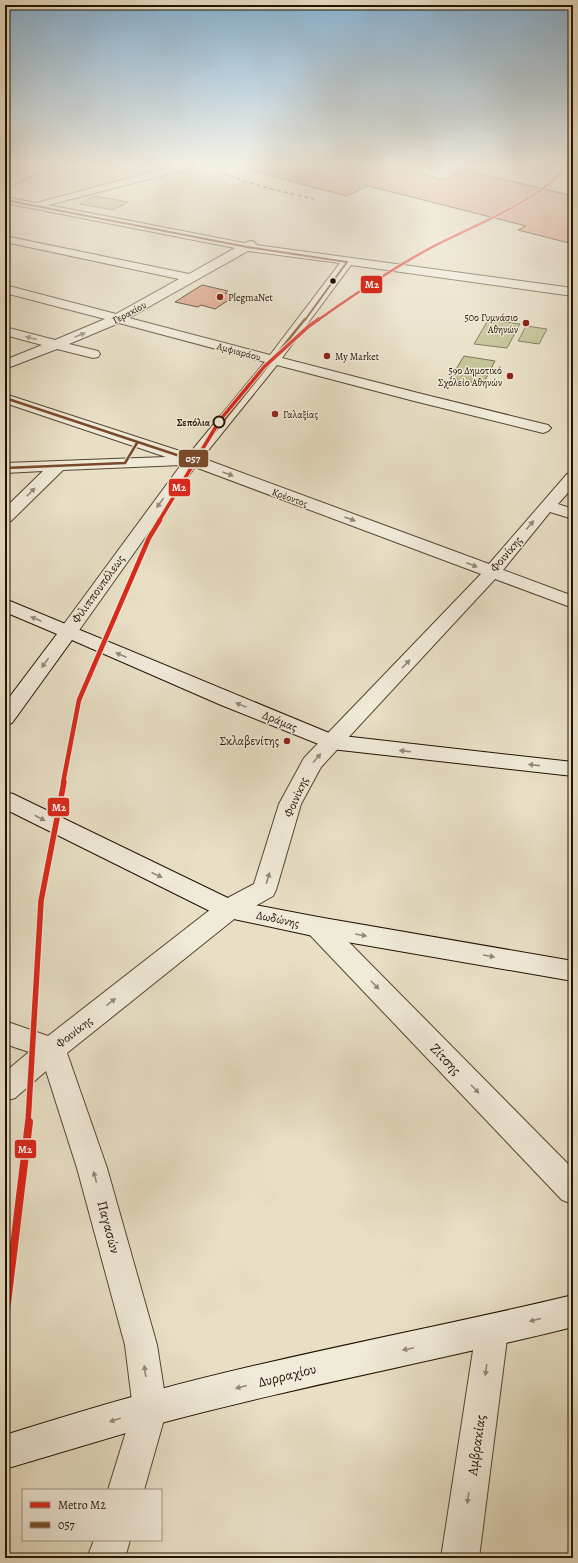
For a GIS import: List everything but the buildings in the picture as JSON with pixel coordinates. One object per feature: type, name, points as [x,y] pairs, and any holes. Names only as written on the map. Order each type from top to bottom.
[{"type":"street","points":[[194,237],[247,247],[332,260],[573,292]]},
{"type":"street","points":[[5,239],[191,278]]},
{"type":"street","name":"Γερακίου","points":[[5,365],[57,345],[117,319],[247,247]]},
{"type":"street","name":"Φιλιππουπόλεως","points":[[5,718],[192,460],[295,332],[347,262]]},
{"type":"street","name":"Αμφιαράου","points":[[5,289],[543,428]]},
{"type":"street","points":[[5,331],[93,354]]},
{"type":"street","name":"Κρέοντος","points":[[5,398],[192,460],[573,602]]},
{"type":"street","points":[[125,463],[137,443]]},
{"type":"street","points":[[5,468],[192,460]]},
{"type":"street","points":[[5,517],[58,466]]},
{"type":"street","name":"Φοινίκης","points":[[5,1089],[52,1049],[229,909],[264,890],[290,804],[312,763],[481,585],[573,477]]},
{"type":"street","points":[[547,506],[573,514]]},
{"type":"street","name":"Δράμας","points":[[5,605],[331,742],[573,769]]},
{"type":"street","name":"Δωδώνης","points":[[5,800],[229,909],[318,927],[573,971]]},
{"type":"street","name":"Ζίτσης","points":[[318,927],[573,1190]]},
{"type":"street","points":[[5,1032],[52,1049]]},
{"type":"street","name":"Παγασών","points":[[52,1049],[92,1168],[139,1338],[150,1409]]},
{"type":"street","name":"Δυρραχίου","points":[[5,1452],[150,1409],[310,1370],[492,1331],[573,1311]]},
{"type":"street","name":"Αμβρακίας","points":[[460,1558],[492,1331]]},
{"type":"street","points":[[126,1489],[150,1409]]},
{"type":"street","points":[[106,1558],[112,1541]]},
{"type":"green space","points":[[488,320],[520,324],[507,348],[474,344]]},
{"type":"green space","points":[[526,326],[547,329],[539,344],[518,341]]},
{"type":"green space","points":[[464,356],[495,361],[483,384],[450,379]]},
{"type":"metro line","name":"Μ2","points":[[5,1320],[30,1109],[41,901],[79,700],[149,538],[220,420],[264,367],[309,326],[342,303],[423,252],[453,237]]},
{"type":"transit line","name":"057","points":[[5,398],[192,460],[295,333],[347,262],[247,247],[195,237]]},
{"type":"transit line","name":"057","points":[[5,468],[125,463],[137,443]]},
{"type":"place","name":"PlegmaNet","points":[[220,297]]},
{"type":"place","name":"50ο Γυμνάσιο Αθηνών","points":[[526,323]]},
{"type":"place","name":"My Market","points":[[327,356]]},
{"type":"place","name":"59ο Δημοτικό Σχολείο Αθηνών","points":[[510,376]]},
{"type":"place","name":"Γαλαξίας","points":[[275,414]]},
{"type":"place","name":"Σεπόλια","points":[[219,422]]},
{"type":"place","name":"Σκλαβενίτης","points":[[287,741]]}]
